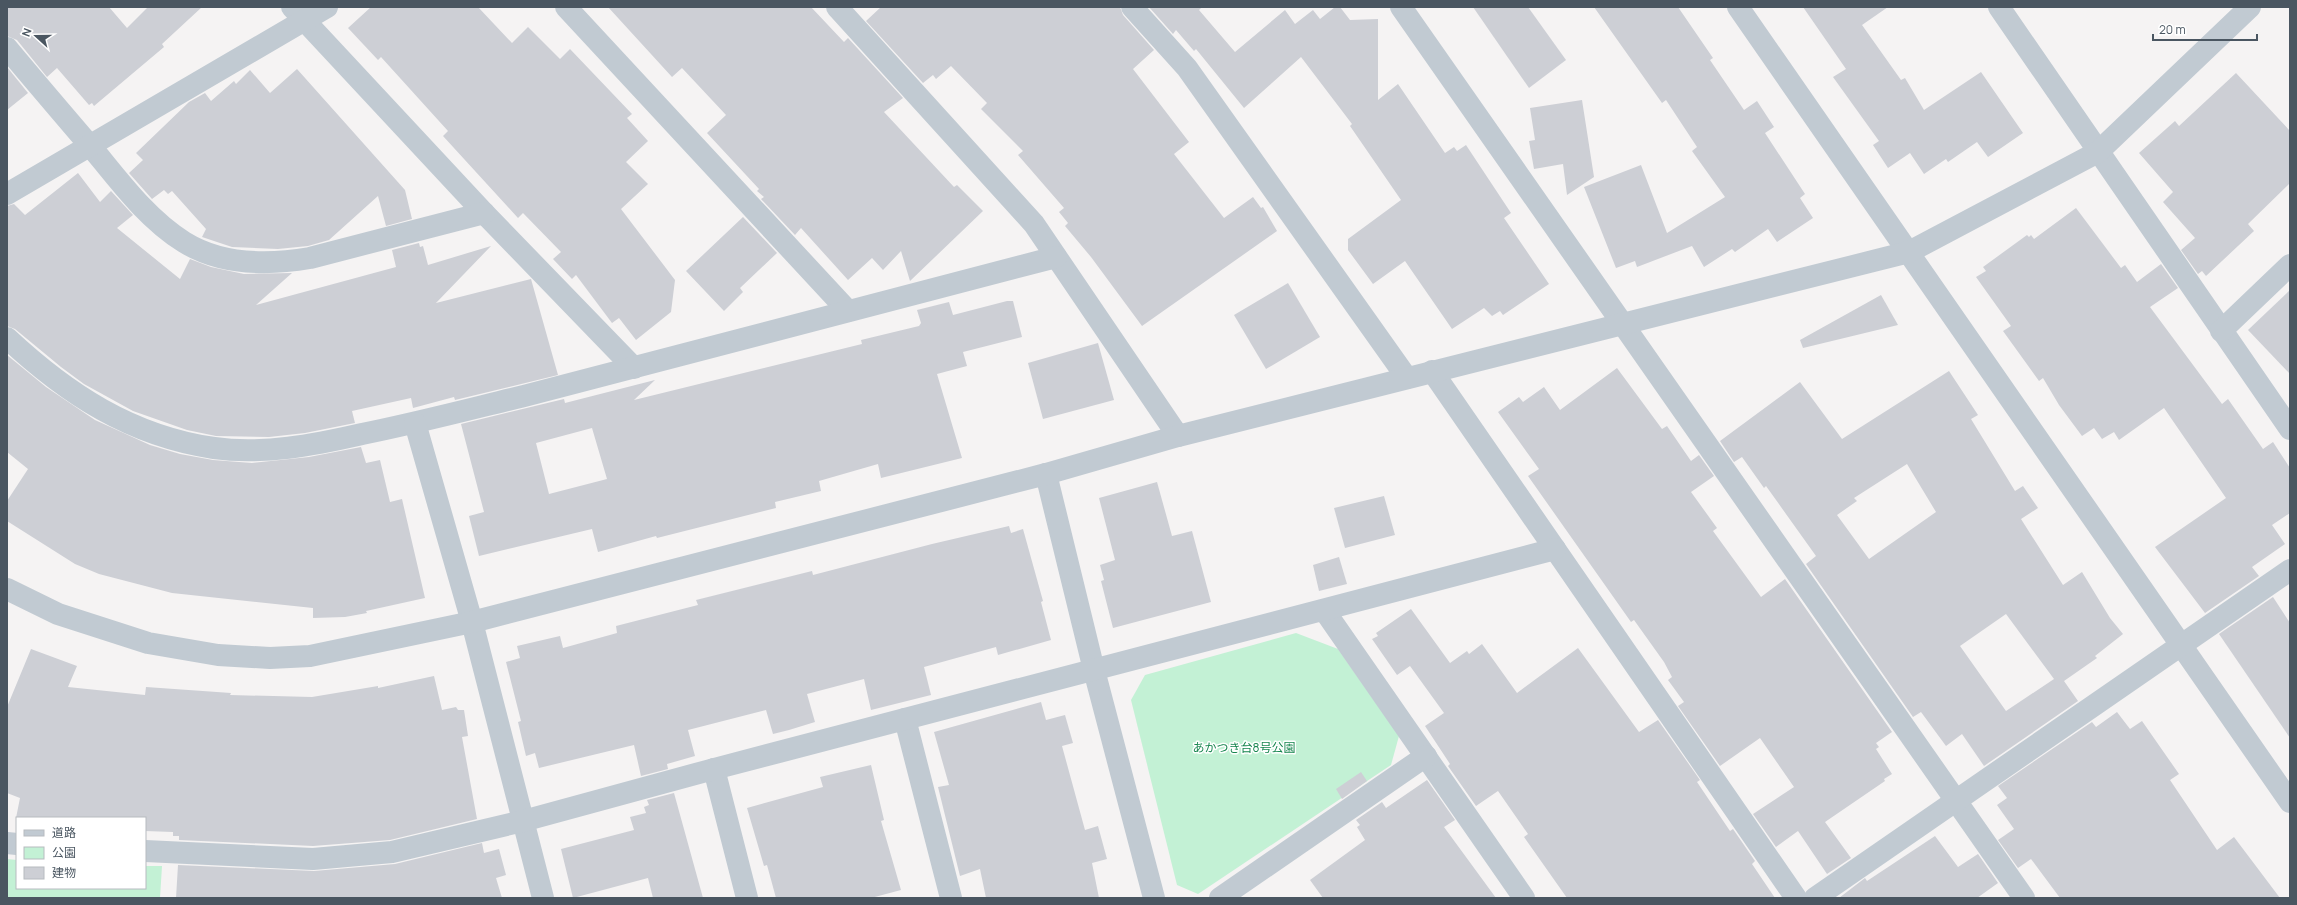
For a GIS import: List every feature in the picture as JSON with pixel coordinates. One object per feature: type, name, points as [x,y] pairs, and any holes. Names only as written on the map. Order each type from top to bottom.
[{"type":"street","points":[[7,194],[90,146],[299,14],[327,7]]},
{"type":"street","points":[[566,7],[848,311]]},
{"type":"street","points":[[837,7],[1034,224],[1178,436]]},
{"type":"street","points":[[1132,7],[1188,68],[1407,378]]},
{"type":"street","points":[[1402,7],[1625,324],[2024,898]]},
{"type":"street","points":[[1738,7],[2290,802]]},
{"type":"street","points":[[1999,7],[2290,429]]},
{"type":"street","points":[[7,589],[58,614],[116,634],[174,648],[218,655],[270,658],[310,656],[472,622],[1046,474],[1178,436],[1909,252],[2098,152],[2250,7]]},
{"type":"street","points":[[299,14],[484,213],[634,368]]},
{"type":"street","points":[[7,48],[138,203],[163,228],[185,243],[227,259],[258,263],[284,263],[310,258],[484,213]]},
{"type":"street","points":[[7,338],[40,369],[90,404],[120,419],[180,442],[216,449],[253,451],[304,446],[416,423],[1056,258]]},
{"type":"street","points":[[2221,331],[2290,265]]},
{"type":"street","points":[[1432,371],[1796,898]]},
{"type":"street","points":[[416,423],[472,622],[542,898]]},
{"type":"street","points":[[1046,474],[1094,670],[1154,898]]},
{"type":"street","points":[[146,851],[313,859],[350,858],[392,852],[523,821],[714,769],[1555,549]]},
{"type":"street","points":[[1815,898],[2290,570]]},
{"type":"street","points":[[1324,610],[1524,898]]},
{"type":"street","points":[[904,719],[951,898]]},
{"type":"street","points":[[1220,898],[1426,756]]},
{"type":"street","points":[[714,769],[747,898]]},
{"type":"green space","name":"あかつき台8号公園","points":[[1296,633],[1338,649],[1399,736],[1391,765],[1198,894],[1177,885],[1131,700],[1145,675]]},
{"type":"green space","points":[[7,859],[16,860],[16,889],[146,889],[146,866],[162,866],[160,898],[7,898]]},
{"type":"building","points":[[7,7],[109,7],[127,28],[148,7],[202,7],[162,44],[164,47],[94,106],[92,103],[89,105],[57,68],[47,77],[17,40],[7,36]]},
{"type":"building","points":[[371,7],[478,7],[512,43],[528,27],[560,59],[570,49],[632,114],[627,118],[648,141],[626,162],[648,184],[621,209],[675,280],[671,312],[636,340],[619,318],[612,323],[576,275],[572,279],[553,259],[561,252],[523,213],[518,218],[443,136],[448,131],[381,57],[378,60],[348,28]]},
{"type":"building","points":[[608,7],[811,7],[844,42],[848,38],[903,98],[884,112],[954,187],[957,185],[983,211],[910,281],[901,251],[883,270],[872,258],[848,280],[801,228],[795,235],[761,199],[764,197],[757,191],[759,189],[707,133],[726,115],[682,68],[672,77]]},
{"type":"building","points":[[881,7],[1120,7],[1123,15],[1154,50],[1133,69],[1189,142],[1174,154],[1224,218],[1253,197],[1261,208],[1263,207],[1277,231],[1142,326],[1091,257],[1065,226],[1068,223],[1059,212],[1064,208],[1018,155],[1023,151],[981,109],[987,103],[951,66],[936,79],[933,75],[923,83],[866,21]]},
{"type":"building","points":[[1149,7],[1202,7],[1199,10],[1235,52],[1285,10],[1295,24],[1313,10],[1320,19],[1335,7],[1340,7],[1350,20],[1378,19],[1378,100],[1398,84],[1445,153],[1454,147],[1457,151],[1466,145],[1511,213],[1504,218],[1549,284],[1503,315],[1500,311],[1492,316],[1484,308],[1452,329],[1405,261],[1373,284],[1348,250],[1348,239],[1401,200],[1350,126],[1352,124],[1301,57],[1244,108],[1196,49],[1194,51],[1176,30],[1173,34]]},
{"type":"building","points":[[1473,7],[1528,7],[1566,60],[1529,88]]},
{"type":"building","points":[[1594,7],[1678,7],[1713,58],[1710,60],[1744,110],[1757,101],[1774,127],[1765,133],[1805,194],[1800,198],[1813,218],[1777,242],[1768,229],[1735,252],[1732,249],[1704,267],[1692,246],[1637,267],[1635,261],[1616,268],[1584,187],[1641,165],[1667,233],[1725,197],[1692,151],[1697,147],[1666,100],[1662,103]]},
{"type":"building","points":[[1803,7],[1888,7],[1862,25],[1901,80],[1905,78],[1924,110],[1981,72],[2023,133],[1988,157],[1977,142],[1948,162],[1946,159],[1924,174],[1910,153],[1888,168],[1873,145],[1879,141],[1833,77],[1846,69]]},
{"type":"building","points":[[7,67],[28,93],[7,110]]},
{"type":"building","points":[[297,69],[405,190],[412,219],[386,226],[378,196],[329,240],[308,246],[278,249],[232,247],[202,237],[206,229],[172,191],[168,194],[164,190],[152,199],[129,173],[143,160],[136,153],[189,102],[205,93],[211,101],[234,81],[236,84],[250,70],[270,93]]},
{"type":"building","points":[[2236,73],[2290,131],[2290,183],[2248,224],[2254,231],[2206,276],[2202,271],[2198,274],[2181,250],[2195,238],[2163,202],[2173,192],[2139,153],[2175,121],[2179,126]]},
{"type":"building","points":[[1582,100],[1594,177],[1567,195],[1563,164],[1534,169],[1529,141],[1535,140],[1530,108]]},
{"type":"building","points":[[78,173],[100,202],[111,191],[133,215],[117,228],[180,279],[190,259],[211,267],[244,274],[292,273],[256,305],[396,267],[392,250],[419,243],[420,247],[423,246],[428,265],[491,246],[436,303],[531,279],[558,375],[455,400],[454,397],[413,408],[411,398],[352,411],[355,423],[305,433],[269,437],[216,436],[187,430],[133,411],[84,384],[15,329],[7,326],[7,206],[14,204],[25,215]]},
{"type":"building","points":[[2076,208],[2121,268],[2125,265],[2137,282],[2161,264],[2178,288],[2150,307],[2222,404],[2228,399],[2263,449],[2273,442],[2290,468],[2290,513],[2272,525],[2285,544],[2252,567],[2259,576],[2205,613],[2155,547],[2226,498],[2164,408],[2119,440],[2114,432],[2102,439],[2094,428],[2082,436],[2059,405],[2043,378],[2039,381],[2003,331],[2011,326],[1976,277],[1986,271],[1983,267],[2027,235],[2029,237],[2031,235],[2034,239]]},
{"type":"building","points":[[743,217],[777,253],[740,288],[743,292],[724,311],[686,271]]},
{"type":"building","points":[[1288,283],[1320,337],[1266,369],[1234,315]]},
{"type":"building","points":[[2290,290],[2290,374],[2248,330]]},
{"type":"building","points":[[1881,295],[1898,325],[1803,348],[1800,340]]},
{"type":"building","points":[[1007,301],[1013,301],[1022,337],[963,352],[967,366],[937,374],[962,458],[881,478],[878,464],[819,481],[821,491],[775,502],[776,508],[657,538],[656,536],[598,552],[592,529],[479,556],[469,516],[484,512],[461,424],[564,399],[565,403],[655,380],[634,400],[862,344],[861,340],[919,326],[921,323],[917,310],[949,302],[953,315]],"holes":[[[592,428],[607,479],[549,494],[536,443]]]},
{"type":"building","points":[[1098,343],[1114,400],[1043,419],[1028,363]]},
{"type":"building","points":[[7,355],[46,387],[95,420],[150,445],[180,454],[213,460],[252,463],[309,457],[361,447],[366,463],[380,460],[390,502],[402,499],[425,598],[345,617],[313,618],[313,608],[172,593],[99,574],[75,564],[7,521],[7,501],[28,469],[7,452]]},
{"type":"building","points":[[1617,368],[1662,429],[1667,426],[1691,461],[1699,455],[1714,476],[1691,492],[1717,528],[1713,531],[1761,597],[1785,579],[1892,732],[1876,743],[1879,747],[1876,749],[1892,774],[1884,779],[1885,781],[1825,822],[1851,858],[1827,874],[1798,831],[1776,847],[1753,814],[1794,787],[1760,738],[1720,766],[1678,706],[1684,702],[1668,680],[1672,677],[1664,662],[1634,620],[1631,622],[1528,476],[1539,469],[1498,412],[1519,397],[1523,402],[1544,387],[1560,410]]},
{"type":"building","points":[[1949,371],[1978,415],[1971,419],[2015,491],[2023,486],[2038,508],[2021,519],[2063,585],[2082,572],[2110,618],[2123,634],[2095,656],[2097,658],[2064,681],[2078,701],[1984,766],[1962,734],[1946,746],[1921,712],[1913,717],[1806,564],[1816,556],[1766,486],[1764,488],[1742,457],[1734,462],[1720,441],[1800,382],[1842,439]],"holes":[[[1907,464],[1936,512],[1869,559],[1837,515],[1857,501],[1854,498]],[[2006,614],[2054,679],[2006,711],[1960,646]]]},
{"type":"building","points":[[1157,482],[1172,536],[1192,531],[1211,602],[1113,628],[1101,581],[1104,580],[1100,565],[1115,560],[1099,498]]},
{"type":"building","points":[[1384,496],[1395,535],[1345,548],[1334,508]]},
{"type":"building","points":[[1009,526],[1011,533],[1023,529],[1043,601],[1041,602],[1051,640],[998,655],[996,647],[924,667],[931,695],[871,710],[864,679],[807,694],[815,722],[789,730],[773,734],[766,710],[688,730],[695,756],[667,764],[668,769],[641,776],[634,745],[539,768],[535,753],[526,756],[518,722],[521,721],[506,662],[520,658],[517,646],[560,636],[563,648],[617,633],[616,626],[698,605],[696,600],[812,571],[813,575],[932,544]]},
{"type":"building","points":[[1339,557],[1347,584],[1319,591],[1313,565]]},
{"type":"building","points":[[2273,597],[2290,623],[2290,738],[2219,634]]},
{"type":"building","points":[[1411,609],[1450,663],[1467,651],[1469,654],[1482,644],[1517,693],[1578,648],[1639,732],[1658,720],[1700,780],[1697,782],[1730,831],[1733,829],[1755,861],[1752,864],[1775,898],[1567,898],[1524,837],[1528,834],[1498,791],[1476,806],[1448,766],[1450,764],[1425,726],[1444,713],[1410,666],[1397,675],[1372,639],[1378,636],[1376,633]]},
{"type":"building","points":[[31,649],[77,666],[68,687],[145,695],[146,687],[231,693],[230,695],[312,697],[378,686],[378,688],[434,676],[442,710],[456,707],[458,710],[464,710],[468,736],[462,737],[477,819],[390,840],[313,846],[179,840],[179,836],[173,836],[173,832],[146,831],[146,817],[16,817],[20,798],[7,793],[7,707]]},
{"type":"building","points":[[1041,702],[1046,720],[1065,715],[1073,743],[1062,746],[1085,830],[1098,826],[1107,859],[1092,863],[1099,898],[986,898],[980,869],[960,876],[938,787],[949,785],[934,732]]},
{"type":"building","points":[[2117,712],[2130,729],[2142,721],[2179,774],[2170,780],[2217,850],[2234,837],[2280,898],[2060,898],[2031,859],[2018,868],[1998,840],[2014,829],[1997,805],[2007,798],[1998,786],[2092,722],[2096,727]]},
{"type":"building","points":[[871,765],[884,820],[881,821],[901,890],[871,898],[776,898],[767,865],[764,866],[747,808],[823,787],[820,777]]},
{"type":"building","points":[[1361,772],[1367,781],[1342,799],[1336,789]]},
{"type":"building","points":[[1427,780],[1455,820],[1444,827],[1496,898],[1323,898],[1310,880],[1365,840],[1357,827],[1360,825],[1356,820],[1382,802],[1386,808]]},
{"type":"building","points":[[674,793],[703,898],[653,898],[648,878],[573,898],[561,849],[634,830],[630,817],[646,813],[644,807],[649,805],[647,800]]},
{"type":"building","points":[[1935,836],[1958,867],[1978,854],[1998,883],[1977,898],[1839,898],[1865,878],[1867,881]]},
{"type":"building","points":[[482,843],[484,853],[499,849],[506,875],[496,878],[502,898],[176,898],[178,865],[314,871],[395,864]]}]
